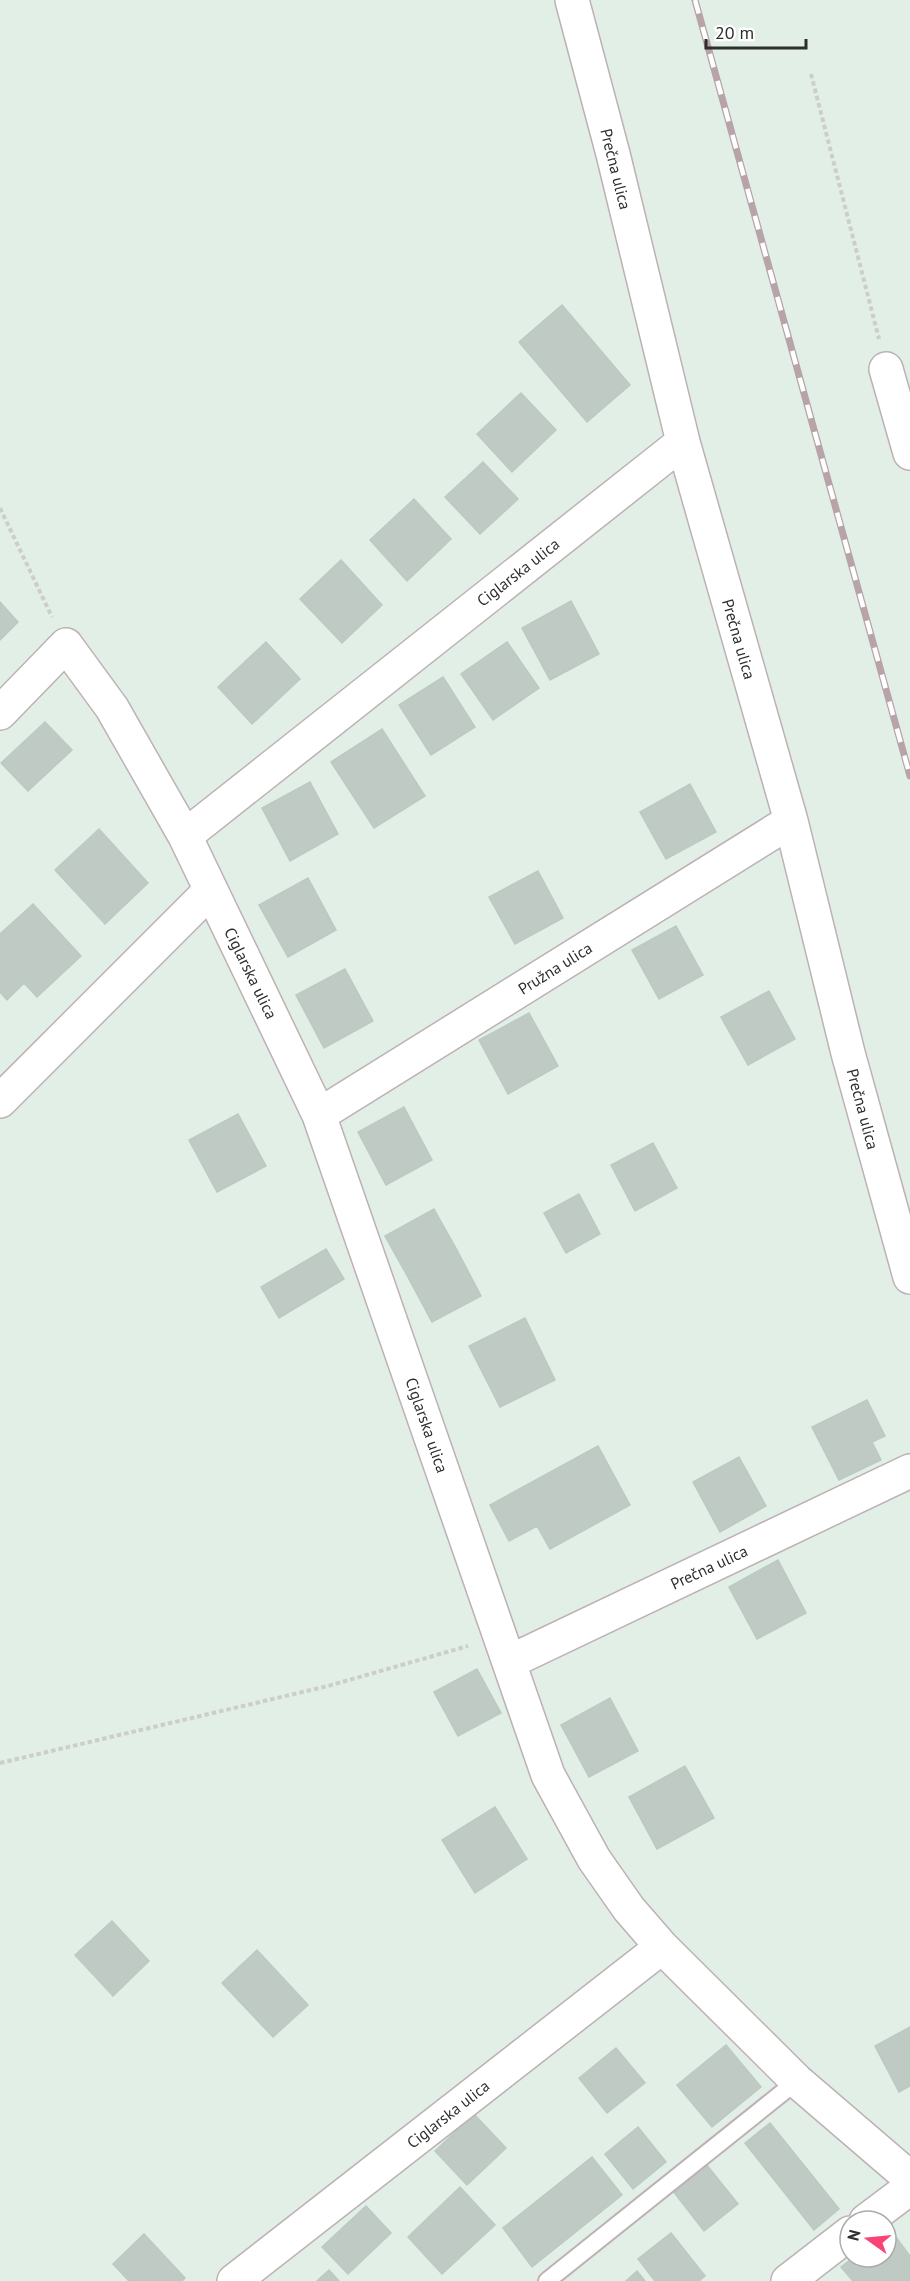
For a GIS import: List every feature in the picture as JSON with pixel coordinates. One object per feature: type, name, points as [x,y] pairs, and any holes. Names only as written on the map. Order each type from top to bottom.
[{"type":"street","name":"Prečna ulica","points":[[572,0],[613,154],[683,442],[791,821],[851,1064],[910,1277]]},
{"type":"street","points":[[886,369],[910,453]]},
{"type":"street","name":"Ciglarska ulica","points":[[185,836],[683,442]]},
{"type":"street","name":"Ciglarska ulica","points":[[66,645],[112,708],[185,836],[319,1115],[548,1775],[594,1859],[629,1909],[662,1947],[796,2081],[910,2178]]},
{"type":"street","points":[[0,713],[66,645]]},
{"type":"street","name":"Pružna ulica","points":[[319,1115],[791,821]]},
{"type":"street","points":[[0,1101],[211,890]]},
{"type":"street","name":"Prečna ulica","points":[[504,1650],[910,1471]]},
{"type":"street","name":"Ciglarska ulica","points":[[234,2281],[662,1947]]},
{"type":"street","points":[[882,2209],[910,2188]]},
{"type":"street","points":[[788,2281],[838,2243]]},
{"type":"lane","points":[[547,2281],[796,2081]]},
{"type":"path","points":[[811,74],[886,369]]},
{"type":"path","points":[[0,508],[66,645]]},
{"type":"path","points":[[0,1763],[328,1686],[504,1650]]},
{"type":"building","points":[[562,305],[630,385],[587,422],[519,342]]},
{"type":"building","points":[[521,393],[556,430],[512,472],[477,434]]},
{"type":"building","points":[[483,462],[518,499],[480,534],[445,497]]},
{"type":"building","points":[[414,499],[451,539],[407,581],[370,540]]},
{"type":"building","points":[[341,560],[382,605],[342,643],[300,599]]},
{"type":"building","points":[[571,601],[599,654],[550,680],[522,628]]},
{"type":"building","points":[[0,602],[18,622],[0,640]]},
{"type":"building","points":[[266,642],[300,679],[252,724],[218,687]]},
{"type":"building","points":[[507,642],[539,688],[493,720],[461,674]]},
{"type":"building","points":[[443,677],[475,727],[431,755],[399,705]]},
{"type":"building","points":[[45,722],[72,750],[28,791],[1,763]]},
{"type":"building","points":[[382,729],[425,796],[374,828],[331,762]]},
{"type":"building","points":[[310,782],[338,834],[290,861],[262,808]]},
{"type":"building","points":[[690,784],[716,832],[666,859],[640,812]]},
{"type":"building","points":[[99,829],[148,883],[105,924],[55,870]]},
{"type":"building","points":[[538,871],[563,918],[515,944],[489,897]]},
{"type":"building","points":[[308,878],[336,930],[288,957],[259,905]]},
{"type":"building","points":[[33,904],[81,956],[37,997],[24,983],[7,1000],[0,992],[0,934]]},
{"type":"building","points":[[676,926],[703,975],[659,999],[632,950]]},
{"type":"building","points":[[345,969],[373,1021],[324,1048],[296,995]]},
{"type":"building","points":[[769,991],[795,1039],[748,1065],[721,1017]]},
{"type":"building","points":[[529,1013],[558,1066],[508,1094],[479,1040]]},
{"type":"building","points":[[404,1107],[432,1160],[386,1185],[358,1132]]},
{"type":"building","points":[[238,1114],[266,1166],[217,1192],[189,1140]]},
{"type":"building","points":[[653,1143],[677,1188],[635,1211],[611,1165]]},
{"type":"building","points":[[579,1194],[600,1234],[566,1253],[544,1213]]},
{"type":"building","points":[[434,1209],[458,1252],[409,1279],[385,1236]]},
{"type":"building","points":[[326,1249],[344,1279],[279,1318],[261,1287]]},
{"type":"building","points":[[458,1252],[481,1296],[432,1322],[409,1279]]},
{"type":"building","points":[[525,1318],[555,1380],[500,1407],[469,1346]]},
{"type":"building","points":[[867,1400],[885,1436],[872,1442],[881,1460],[839,1480],[812,1427]]},
{"type":"building","points":[[598,1446],[630,1505],[550,1549],[537,1526],[509,1541],[490,1505]]},
{"type":"building","points":[[739,1457],[766,1506],[720,1532],[693,1482]]},
{"type":"building","points":[[778,1560],[806,1613],[757,1639],[729,1587]]},
{"type":"building","points":[[477,1669],[501,1713],[458,1736],[434,1692]]},
{"type":"building","points":[[610,1698],[638,1751],[589,1777],[561,1725]]},
{"type":"building","points":[[685,1766],[714,1818],[657,1849],[629,1797]]},
{"type":"building","points":[[495,1807],[527,1859],[475,1893],[442,1840]]},
{"type":"building","points":[[112,1921],[149,1961],[113,1996],[75,1955]]},
{"type":"building","points":[[257,1950],[308,2005],[273,2037],[222,1983]]},
{"type":"building","points":[[910,2027],[910,2086],[899,2092],[875,2046]]},
{"type":"building","points":[[726,2045],[761,2087],[712,2127],[677,2085]]},
{"type":"building","points":[[616,2048],[645,2083],[607,2113],[579,2078]]},
{"type":"building","points":[[474,2114],[506,2148],[467,2185],[435,2151]]},
{"type":"building","points":[[770,2123],[839,2209],[814,2230],[745,2143]]},
{"type":"building","points":[[638,2127],[666,2162],[633,2189],[605,2154]]},
{"type":"building","points":[[592,2157],[622,2195],[532,2267],[503,2228]]},
{"type":"building","points":[[706,2164],[738,2204],[704,2231],[673,2191]]},
{"type":"building","points":[[460,2187],[495,2225],[442,2274],[408,2237]]},
{"type":"building","points":[[366,2206],[391,2233],[348,2274],[322,2247]]},
{"type":"building","points":[[671,2233],[705,2276],[699,2281],[655,2281],[638,2259]]},
{"type":"building","points":[[144,2234],[185,2278],[182,2281],[129,2281],[113,2264]]},
{"type":"building","points":[[898,2240],[910,2256],[910,2281],[853,2281],[843,2269],[898,2269]]},
{"type":"building","points":[[329,2270],[339,2281],[317,2281]]},
{"type":"building","points":[[637,2271],[645,2281],[626,2281]]},
{"type":"railway","points":[[695,0],[910,776]]}]
